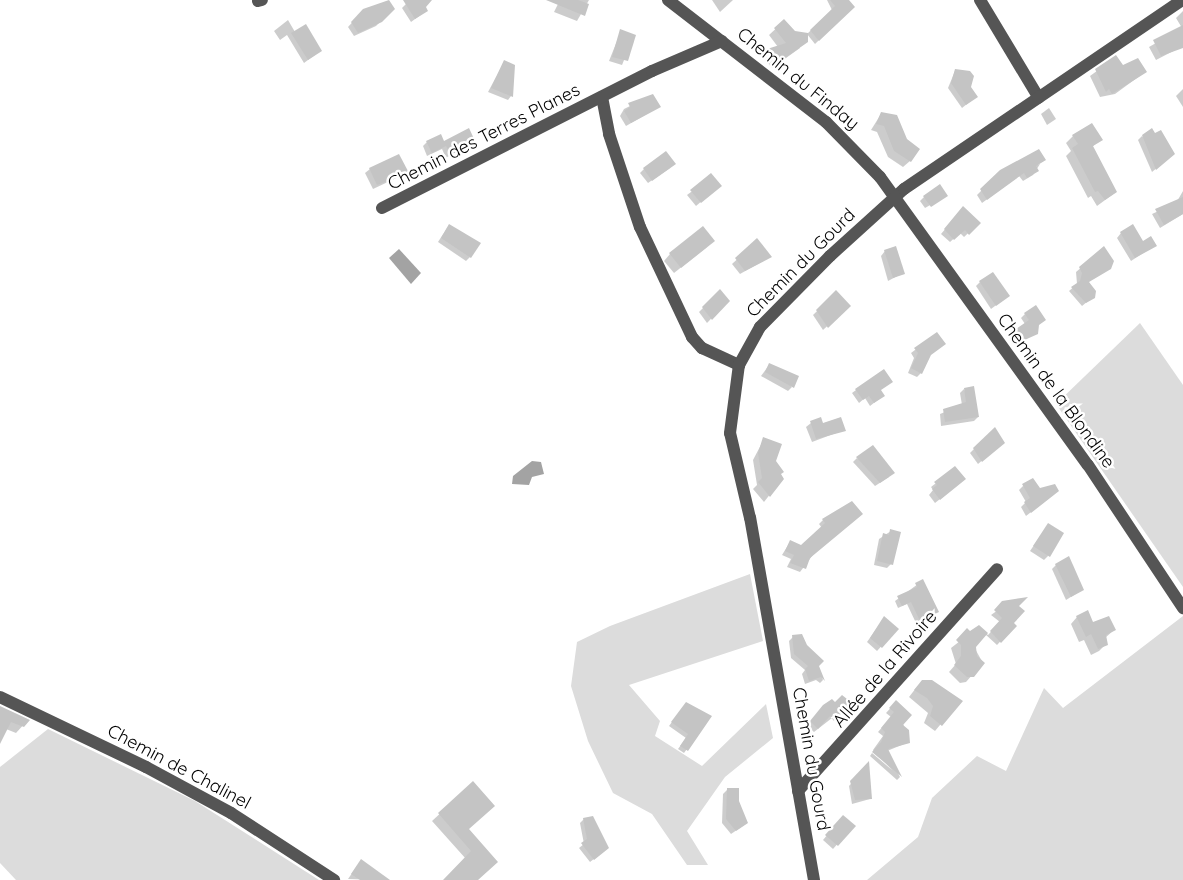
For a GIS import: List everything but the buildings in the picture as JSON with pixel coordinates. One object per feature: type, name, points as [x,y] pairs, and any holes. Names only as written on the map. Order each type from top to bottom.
[{"type":"street","name":"Chemin du Finday","points":[[668,0],[846,140],[896,196]]},
{"type":"street","points":[[980,0],[1039,98]]},
{"type":"street","name":"Chemin du Gourd","points":[[814,880],[750,518],[730,433],[739,364],[760,327],[896,196],[1182,0]]},
{"type":"street","name":"Chemin des Terres Planes","points":[[382,208],[602,97],[722,41]]},
{"type":"street","name":"Chemin des Terres Planes","points":[[602,97],[609,134],[640,227],[692,337],[702,348],[739,364]]},
{"type":"street","name":"Chemin de la Blondine","points":[[896,196],[1088,465],[1183,608]]},
{"type":"street","name":"Allée de la Rivoire","points":[[798,791],[997,569]]},
{"type":"street","name":"Chemin de Chalinel","points":[[0,697],[146,767],[231,813],[334,880]]},
{"type":"shaded area","points":[[399,249],[421,273],[411,284],[389,258]]},
{"type":"shaded area","points":[[1140,323],[1183,385],[1183,587],[1056,404]]},
{"type":"shaded area","points":[[532,461],[541,462],[544,474],[532,477],[529,485],[512,484],[513,476]]},
{"type":"shaded area","points":[[750,574],[763,641],[629,685],[660,721],[655,736],[702,766],[766,704],[773,738],[725,777],[687,831],[708,865],[687,865],[652,814],[613,793],[588,741],[571,686],[577,642],[610,626]]},
{"type":"shaded area","points":[[1183,616],[1183,880],[867,880],[918,837],[932,798],[977,756],[1006,771],[1044,688],[1063,708]]},
{"type":"shaded area","points":[[48,729],[195,801],[319,880],[16,880],[0,863],[0,767]]}]
